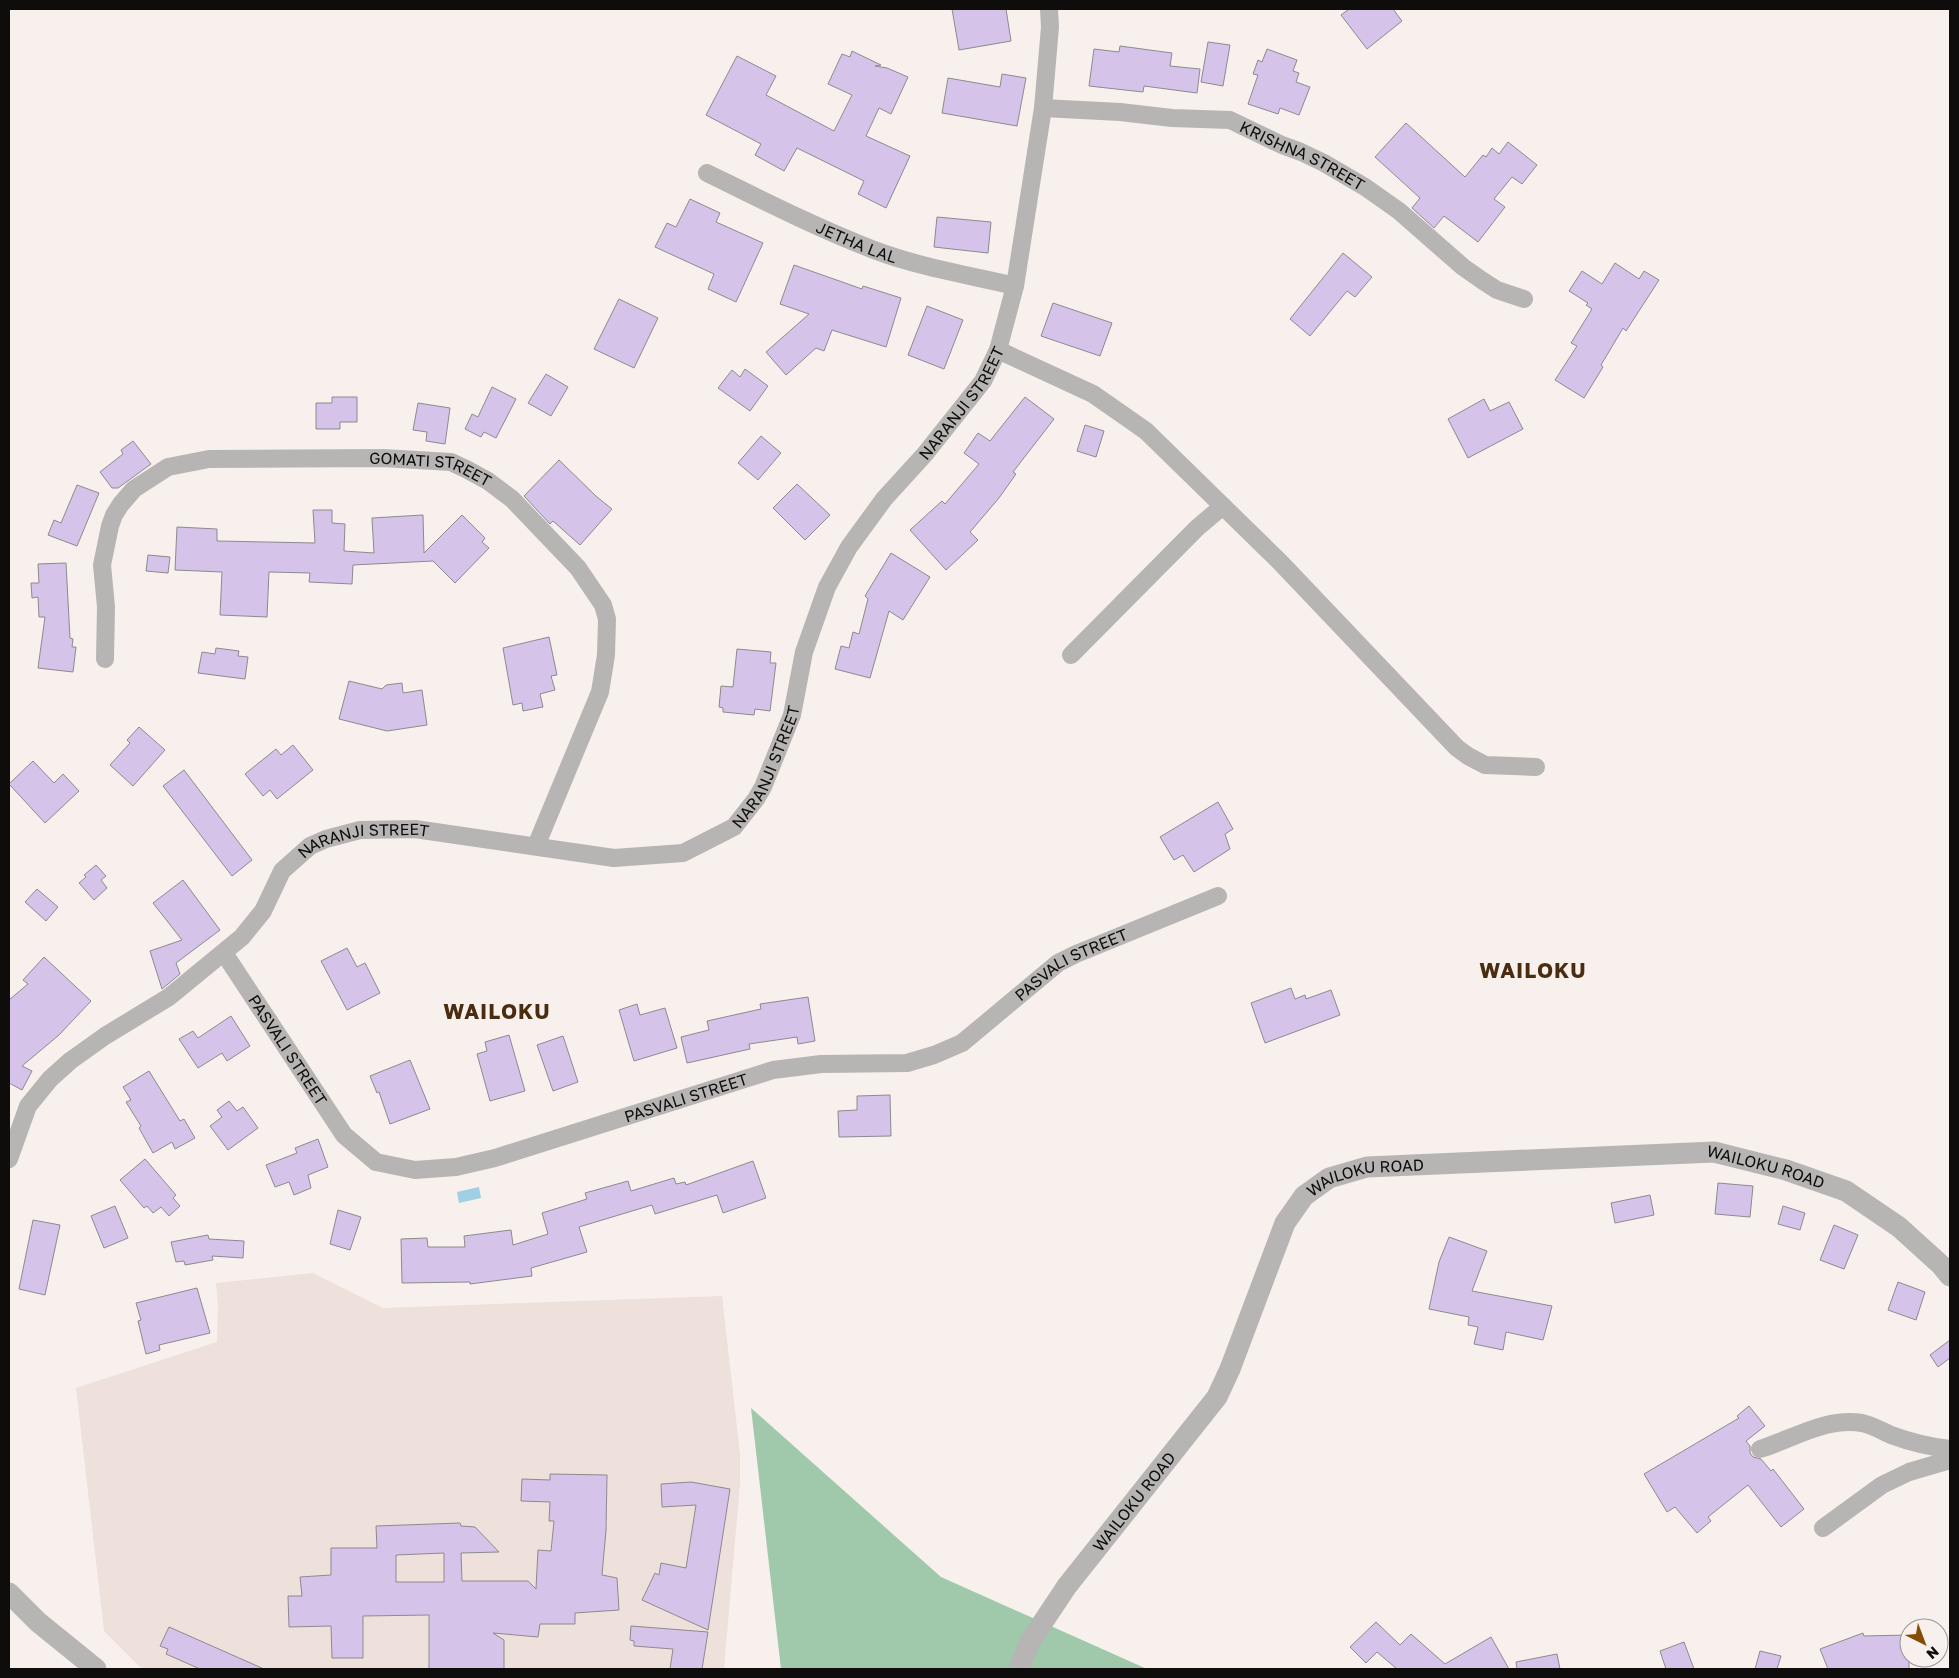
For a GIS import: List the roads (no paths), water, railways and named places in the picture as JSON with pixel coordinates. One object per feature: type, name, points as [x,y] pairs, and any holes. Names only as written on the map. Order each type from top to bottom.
[{"type":"street","name":"NARANJI STREET","points":[[9,1159],[28,1106],[50,1079],[70,1061],[168,996],[224,953],[242,937],[263,911],[282,871],[310,846],[326,838],[360,830],[415,829],[614,858],[683,853],[734,827],[760,793],[792,715],[804,652],[827,586],[850,546],[884,499],[925,454],[983,381],[998,350],[1015,286],[1043,108],[1050,9]]},
{"type":"street","name":"KRISHNA STREET","points":[[1043,108],[1120,112],[1172,118],[1230,120],[1282,146],[1302,152],[1365,187],[1399,211],[1483,282],[1497,290],[1524,298]]},
{"type":"street","name":"JETHA LAL","points":[[707,173],[801,218],[875,250],[907,260],[1015,286]]},
{"type":"street","points":[[998,350],[1093,394],[1146,431],[1280,562],[1457,748],[1485,765],[1536,767]]},
{"type":"street","name":"GOMATI STREET","points":[[106,659],[106,607],[102,565],[110,526],[121,504],[134,489],[168,467],[209,459],[383,458],[451,462],[466,469],[512,499],[578,568],[603,605],[607,618],[606,655],[600,692],[536,846]]},
{"type":"street","points":[[1071,655],[1197,528],[1223,506]]},
{"type":"street","name":"PASVALI STREET","points":[[224,953],[344,1135],[376,1162],[416,1170],[456,1167],[495,1158],[773,1070],[821,1064],[907,1063],[934,1055],[962,1043],[1058,963],[1218,896]]},
{"type":"street","name":"WAILOKU ROAD","points":[[1019,1669],[1029,1643],[1067,1586],[1218,1397],[1285,1223],[1304,1196],[1329,1178],[1367,1167],[1714,1152],[1786,1170],[1846,1191],[1899,1227],[1941,1265],[1950,1276]]},
{"type":"street","points":[[1760,1449],[1800,1433],[1835,1424],[1863,1423],[1901,1438],[1950,1449]]},
{"type":"street","points":[[1823,1528],[1882,1485],[1909,1472],[1950,1460]]},
{"type":"street","points":[[9,1593],[38,1622],[96,1669]]},
{"type":"water","points":[[479,1187],[481,1198],[459,1203],[457,1192]]},
{"type":"district","name":"WAILOKU","points":[[1533,971]]},
{"type":"district","name":"WAILOKU","points":[[497,1012]]}]
